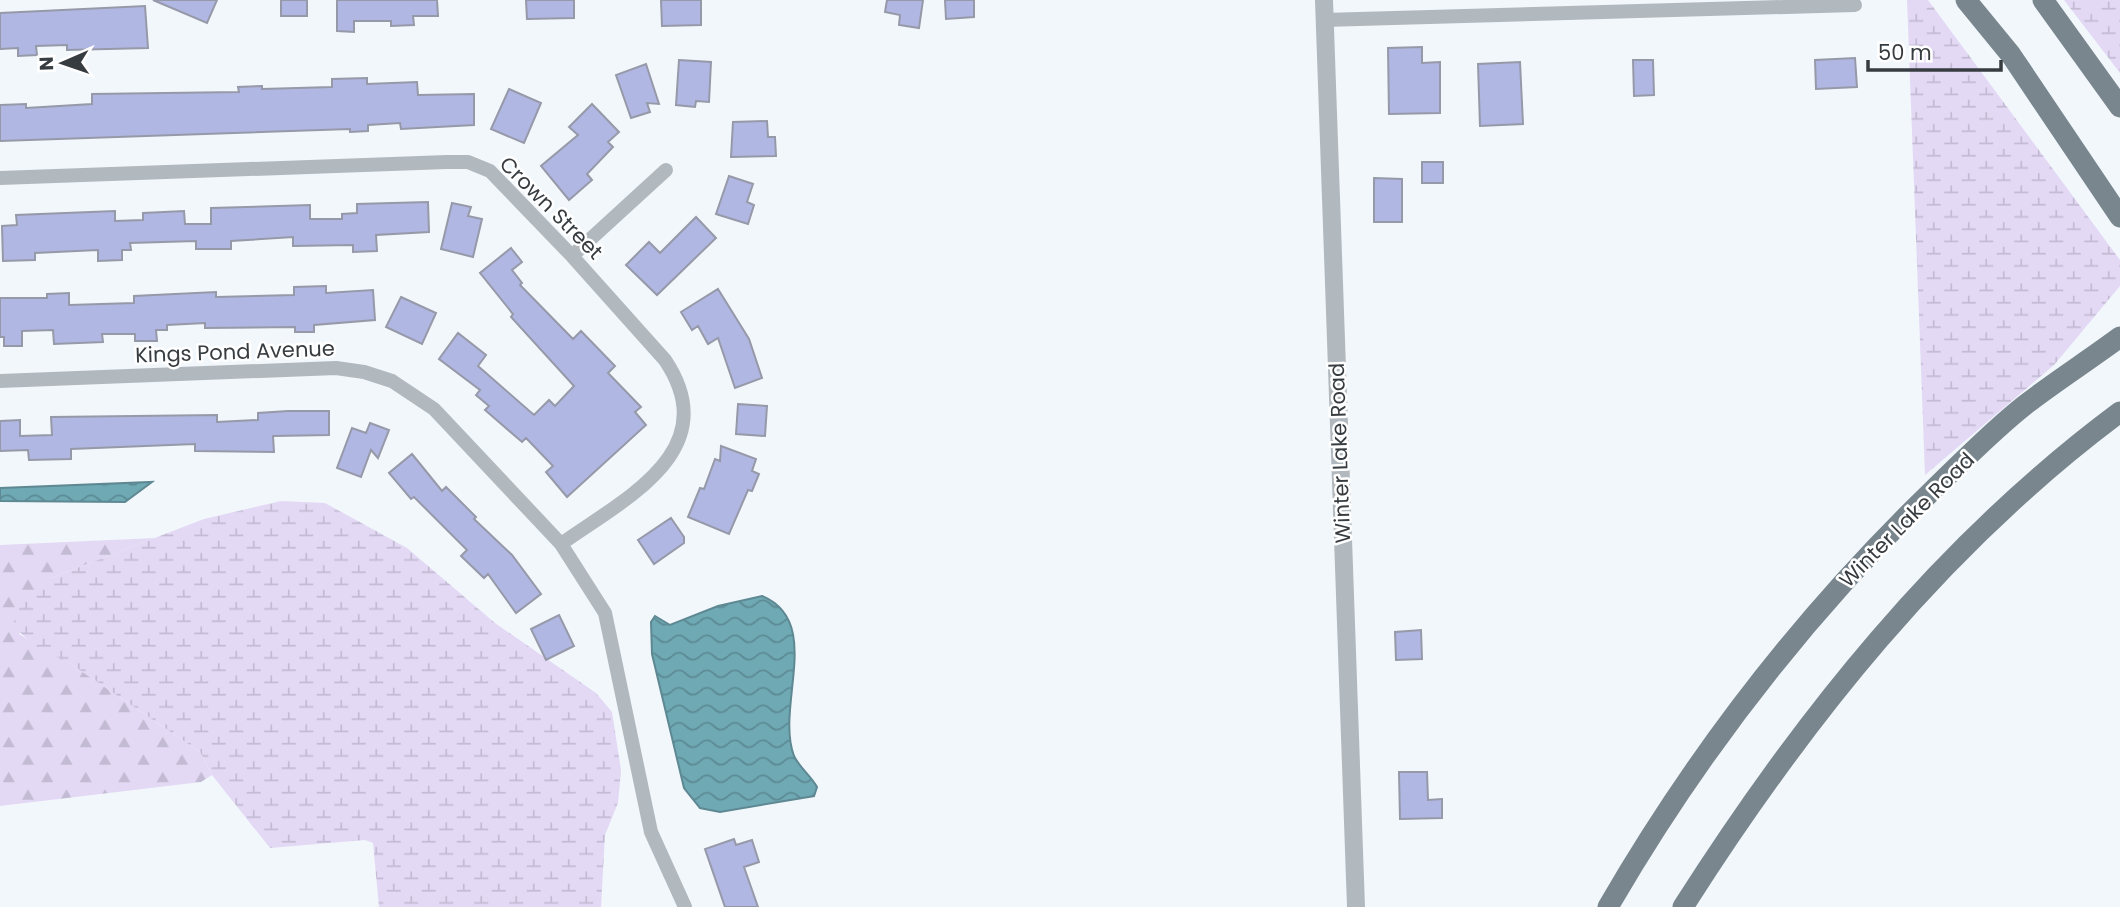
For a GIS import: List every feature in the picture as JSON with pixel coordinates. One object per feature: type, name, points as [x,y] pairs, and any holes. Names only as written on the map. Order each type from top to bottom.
[{"type":"main road","points":[[1966,0],[2011,55],[2120,217]]},
{"type":"main road","points":[[2043,0],[2120,107]]},
{"type":"main road","name":"Winter Lake Road","points":[[1608,907],[1710,749],[1771,669],[1857,568],[1958,466],[2025,405],[2120,337]]},
{"type":"main road","points":[[1683,907],[1764,783],[1874,644],[1998,516],[2087,437],[2120,412]]},
{"type":"street","name":"Winter Lake Road","points":[[1324,0],[1356,907]]},
{"type":"street","points":[[1325,20],[1854,5]]},
{"type":"street","name":"Crown Street","points":[[0,178],[468,162],[490,171],[572,256],[665,360],[681,390],[685,417],[678,445],[668,462],[642,485],[561,544]]},
{"type":"street","points":[[572,256],[666,170]]},
{"type":"street","name":"Kings Pond Avenue","points":[[0,381],[336,368],[364,372],[392,382],[434,408],[561,544],[606,613],[649,825],[685,907]]},
{"type":"green space","points":[[1907,0],[1928,0],[2120,260],[2120,286],[2054,365],[1925,475]]},
{"type":"green space","points":[[2064,0],[2120,0],[2120,73]]},
{"type":"green space","points":[[281,501],[325,503],[407,548],[495,623],[596,693],[612,712],[621,770],[618,803],[605,835],[601,907],[379,907],[373,843],[365,840],[270,848],[212,775],[200,752],[71,664],[35,646],[13,626],[18,603],[51,578],[204,519]]},
{"type":"green space","points":[[155,538],[51,578],[19,634],[71,664],[200,752],[212,775],[201,782],[0,806],[0,545]]},
{"type":"water","points":[[152,482],[125,502],[0,501],[0,488]]},
{"type":"water","points":[[762,596],[780,608],[790,625],[794,667],[790,736],[794,756],[817,787],[814,796],[720,812],[700,808],[684,788],[652,654],[651,622],[655,616],[670,625],[718,606]]},
{"type":"building","points":[[153,0],[217,0],[207,23]]},
{"type":"building","points":[[281,0],[307,0],[307,16],[281,16]]},
{"type":"building","points":[[337,0],[437,0],[438,16],[413,16],[414,25],[391,26],[391,21],[354,21],[354,32],[337,31]]},
{"type":"building","points":[[526,0],[574,0],[574,18],[527,19]]},
{"type":"building","points":[[661,0],[701,0],[701,25],[662,26]]},
{"type":"building","points":[[887,0],[923,0],[919,28],[899,25],[900,15],[885,12]]},
{"type":"building","points":[[945,0],[974,0],[974,17],[946,19]]},
{"type":"building","points":[[145,6],[148,48],[67,50],[67,45],[36,46],[37,55],[18,56],[18,48],[0,49],[0,13]]},
{"type":"building","points":[[1422,47],[1422,63],[1440,62],[1440,113],[1389,114],[1388,48]]},
{"type":"building","points":[[1855,58],[1857,87],[1816,89],[1815,60]]},
{"type":"building","points":[[679,60],[711,62],[709,102],[696,101],[695,107],[676,105]]},
{"type":"building","points":[[1633,60],[1653,60],[1654,95],[1634,96]]},
{"type":"building","points":[[1520,62],[1523,124],[1480,126],[1478,64]]},
{"type":"building","points":[[646,64],[659,104],[647,103],[650,112],[631,118],[616,75]]},
{"type":"building","points":[[367,78],[367,84],[417,82],[418,95],[474,94],[474,125],[401,129],[400,123],[368,125],[368,131],[350,132],[350,129],[0,141],[0,105],[26,104],[26,108],[92,104],[92,94],[239,92],[238,87],[262,86],[262,89],[332,87],[332,79]]},
{"type":"building","points":[[509,89],[541,103],[524,143],[491,129]]},
{"type":"building","points":[[592,104],[619,132],[608,142],[613,147],[587,174],[592,180],[569,200],[541,166],[578,135],[569,127]]},
{"type":"building","points":[[767,121],[768,137],[775,137],[776,156],[731,157],[733,122]]},
{"type":"building","points":[[1422,162],[1443,162],[1443,183],[1422,183]]},
{"type":"building","points":[[729,176],[753,184],[747,202],[754,205],[748,224],[716,214]]},
{"type":"building","points":[[1374,178],[1402,179],[1402,222],[1374,222]]},
{"type":"building","points":[[428,202],[429,232],[376,235],[377,251],[353,252],[353,245],[293,246],[293,237],[231,241],[231,249],[196,249],[196,241],[130,243],[131,250],[122,250],[122,260],[98,261],[98,250],[35,253],[35,260],[3,261],[2,226],[17,225],[16,215],[115,211],[115,221],[143,220],[143,213],[184,211],[185,224],[211,224],[211,208],[310,205],[310,219],[342,219],[342,214],[357,213],[357,204]]},
{"type":"building","points":[[452,203],[471,207],[468,216],[482,219],[473,257],[441,249]]},
{"type":"building","points":[[696,217],[716,238],[657,295],[626,265],[649,242],[660,253]]},
{"type":"building","points":[[511,248],[522,262],[512,270],[522,283],[520,285],[573,339],[581,331],[615,366],[608,373],[641,407],[635,412],[646,425],[567,497],[546,472],[553,466],[526,438],[522,442],[485,410],[489,406],[476,395],[480,390],[439,359],[458,333],[486,355],[478,366],[534,415],[549,400],[555,406],[574,386],[511,317],[513,314],[480,273]]},
{"type":"building","points":[[326,286],[326,293],[373,290],[375,320],[314,325],[314,332],[295,332],[295,327],[205,328],[205,323],[167,325],[167,330],[156,330],[157,341],[135,341],[135,334],[102,334],[103,342],[54,344],[53,330],[22,331],[22,346],[4,346],[4,337],[0,337],[0,298],[47,298],[47,294],[69,293],[69,305],[134,303],[134,296],[216,292],[216,297],[294,295],[294,287]]},
{"type":"building","points":[[718,289],[749,339],[762,378],[735,388],[718,338],[708,344],[698,326],[692,330],[681,312]]},
{"type":"building","points":[[401,297],[436,313],[422,344],[386,327]]},
{"type":"building","points":[[738,404],[767,406],[765,436],[736,434]]},
{"type":"building","points":[[329,411],[329,435],[273,436],[274,452],[195,451],[195,444],[71,449],[71,459],[29,460],[28,450],[0,451],[0,421],[20,420],[20,436],[52,435],[51,417],[217,415],[217,422],[258,420],[258,413]]},
{"type":"building","points":[[370,423],[389,430],[378,458],[371,450],[361,477],[337,468],[352,428],[366,433]]},
{"type":"building","points":[[721,446],[756,459],[752,471],[759,474],[752,491],[748,490],[729,534],[688,517],[700,488],[704,489],[715,459],[720,461]]},
{"type":"building","points":[[412,454],[442,491],[446,487],[476,517],[474,519],[512,555],[541,594],[516,613],[488,574],[484,578],[461,556],[467,550],[414,497],[411,499],[389,473]]},
{"type":"building","points":[[671,518],[684,537],[684,543],[654,564],[638,540]]},
{"type":"building","points":[[559,615],[574,646],[546,660],[531,629]]},
{"type":"building","points":[[1421,630],[1422,659],[1396,660],[1395,632]]},
{"type":"building","points":[[1399,772],[1427,772],[1428,800],[1442,799],[1442,818],[1400,819]]},
{"type":"building","points":[[734,839],[736,845],[752,840],[759,862],[744,867],[758,907],[725,907],[705,849]]}]
